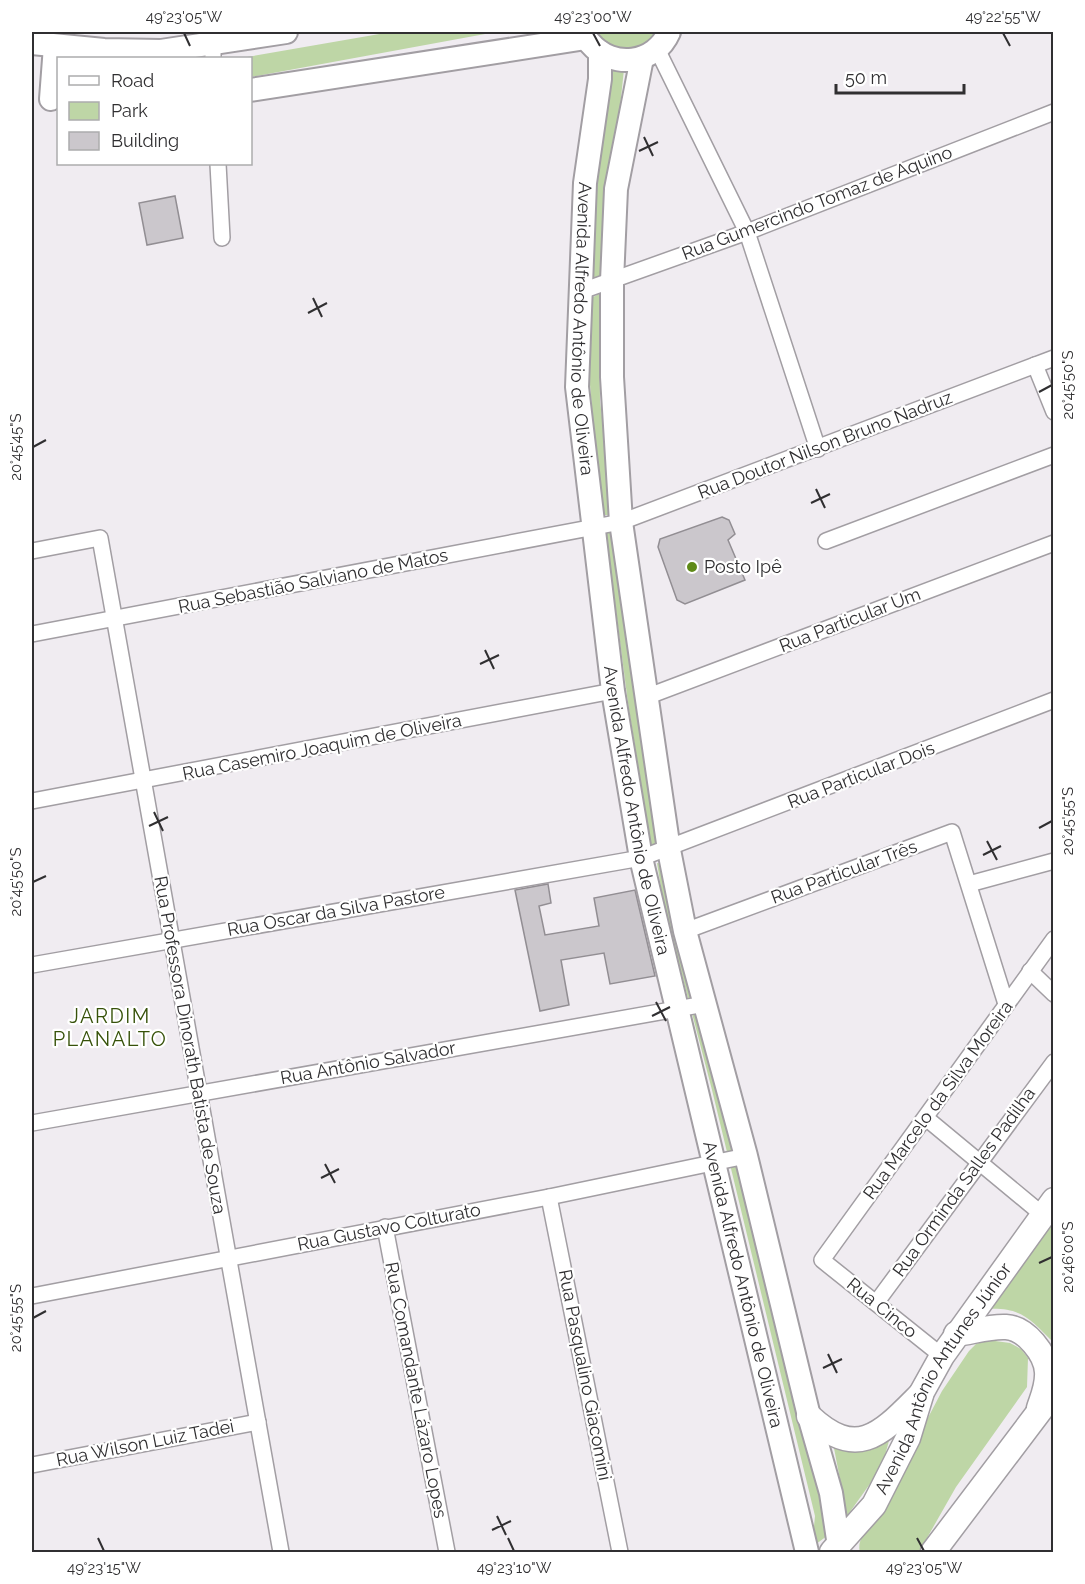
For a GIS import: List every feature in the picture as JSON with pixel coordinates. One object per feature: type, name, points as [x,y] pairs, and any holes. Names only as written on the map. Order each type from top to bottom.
[{"type":"main road","points":[[32,43],[161,51],[286,32]]},
{"type":"main road","points":[[252,90],[590,40],[620,60],[663,41]]},
{"type":"main road","name":"Avenida Alfredo Antônio de Oliveira","points":[[590,40],[600,79],[585,183],[577,387],[613,691],[641,858],[807,1552]]},
{"type":"main road","name":"Avenida Alfredo Antônio de Oliveira","points":[[663,41],[616,189],[612,281],[612,377],[621,522],[669,850],[685,931],[746,1156],[809,1416],[831,1493],[837,1550]]},
{"type":"main road","points":[[47,98],[55,46]]},
{"type":"main road","name":"Avenida Antônio Antunes Júnior","points":[[837,1550],[874,1505],[891,1475],[909,1438],[922,1392],[942,1356],[1048,1208]]},
{"type":"main road","points":[[956,1334],[1007,1327],[1023,1332],[1036,1347],[1047,1369],[1047,1385],[1038,1411]]},
{"type":"main road","points":[[809,1416],[836,1437],[853,1439],[871,1437],[889,1426],[922,1392]]},
{"type":"main road","points":[[933,1552],[1053,1392]]},
{"type":"street","points":[[663,41],[747,232],[818,449]]},
{"type":"street","name":"Rua Gumercindo Tomaz de Aquino","points":[[579,292],[747,232],[1053,112]]},
{"type":"street","points":[[218,165],[222,238]]},
{"type":"street","name":"Rua Doutor Nilson Bruno Nadruz","points":[[594,528],[621,522],[1053,358]]},
{"type":"street","points":[[1035,365],[1053,412]]},
{"type":"street","points":[[826,541],[1053,455]]},
{"type":"street","name":"Rua Sebastião Salviano de Matos","points":[[32,634],[594,528]]},
{"type":"street","name":"Rua Professora Dinorath Batista de Souza","points":[[32,551],[100,538],[281,1552]]},
{"type":"street","name":"Rua Particular Um","points":[[646,697],[1053,543]]},
{"type":"street","name":"Rua Casemiro Joaquim de Oliveira","points":[[32,801],[613,691]]},
{"type":"street","name":"Rua Particular Dois","points":[[641,858],[669,850],[1053,700]]},
{"type":"street","name":"Rua Particular Três","points":[[685,931],[952,832],[1006,1004]]},
{"type":"street","name":"Rua Oscar da Silva Pastore","points":[[32,965],[641,858]]},
{"type":"street","points":[[969,884],[1053,861]]},
{"type":"street","name":"Rua Marcelo da Silva Moreira","points":[[822,1260],[1053,939]]},
{"type":"street","points":[[1030,971],[1053,994]]},
{"type":"street","name":"Rua Antônio Salvador","points":[[32,1122],[705,1004]]},
{"type":"street","name":"Rua Orminda Salles Padilha","points":[[876,1303],[1053,1062]]},
{"type":"street","points":[[926,1118],[979,1162],[1048,1208]]},
{"type":"street","name":"Rua Gustavo Colturato","points":[[32,1296],[549,1197],[746,1156]]},
{"type":"street","name":"Rua Pasqualino Giacomini","points":[[549,1197],[620,1552]]},
{"type":"street","name":"Rua Comandante Lázaro Lopes","points":[[385,1227],[447,1552]]},
{"type":"street","name":"Rua Cinco","points":[[822,1260],[942,1356]]},
{"type":"street","name":"Rua Wilson Luiz Tadei","points":[[32,1465],[258,1422]]},
{"type":"green space","points":[[391,32],[496,32],[252,77],[252,57],[247,57]]},
{"type":"green space","points":[[592,32],[659,32],[638,49],[609,48]]},
{"type":"green space","points":[[608,65],[624,69],[602,280],[589,282]]},
{"type":"green space","points":[[599,294],[600,401],[614,515],[601,515],[583,302]]},
{"type":"green space","points":[[612,528],[661,844],[656,848],[651,846],[628,703],[606,534]]},
{"type":"green space","points":[[657,863],[663,864],[831,1533],[812,1547],[815,1516],[712,1090],[664,906]]},
{"type":"green space","points":[[1053,1214],[1053,1342],[1031,1321],[1017,1312],[986,1309]]},
{"type":"green space","points":[[988,1340],[1010,1343],[1021,1349],[1028,1358],[1027,1387],[956,1487],[919,1552],[860,1552],[859,1547],[864,1533],[877,1515],[942,1391],[969,1351],[976,1344]]},
{"type":"green space","points":[[891,1433],[882,1467],[847,1516],[833,1443]]},
{"type":"building","points":[[175,196],[183,238],[147,245],[139,203]]},
{"type":"building","name":"Posto Ipê","points":[[722,517],[729,520],[735,534],[728,540],[745,580],[685,604],[677,600],[658,547],[660,539]]},
{"type":"building","points":[[548,884],[551,903],[539,906],[545,935],[599,926],[594,898],[635,890],[655,976],[610,984],[604,953],[561,960],[569,1005],[540,1011],[515,890]]},
{"type":"place","name":"Posto Ipê","points":[[692,567]]},
{"type":"district","name":"JARDIM PLANALTO","points":[[110,1028]]}]
